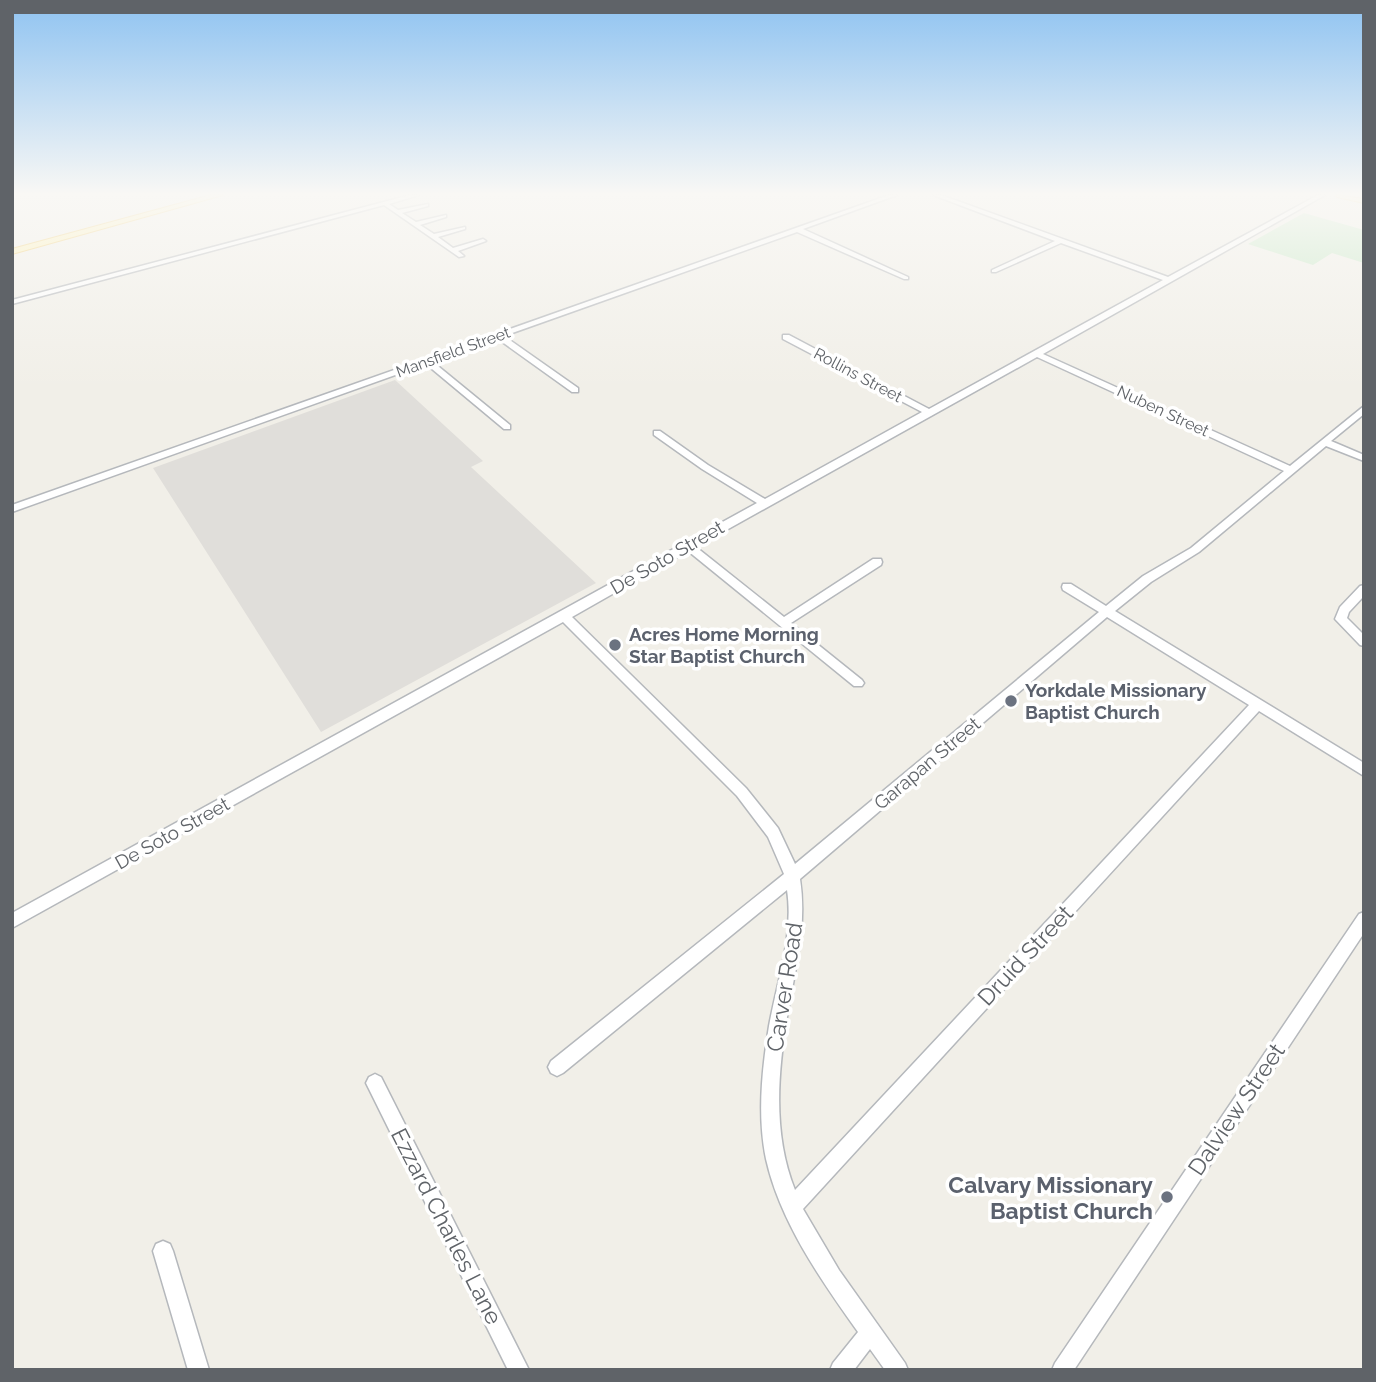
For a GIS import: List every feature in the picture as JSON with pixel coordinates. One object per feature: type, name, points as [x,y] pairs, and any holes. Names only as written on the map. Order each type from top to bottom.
[{"type":"street","points":[[12,302],[173,259]]},
{"type":"street","name":"Mansfield Street","points":[[12,509],[712,259]]},
{"type":"street","points":[[864,259],[905,278]]},
{"type":"street","points":[[994,271],[1019,259]]},
{"type":"street","points":[[1112,259],[1166,279]]},
{"type":"street","name":"De Soto Street","points":[[12,921],[564,617],[687,545],[930,413],[1202,259]]},
{"type":"street","points":[[499,336],[575,390]]},
{"type":"street","name":"Rollins Street","points":[[786,337],[930,413]]},
{"type":"street","name":"Nuben Street","points":[[1035,353],[1290,470]]},
{"type":"street","points":[[427,361],[507,427]]},
{"type":"street","name":"Garapan Street","points":[[557,1067],[792,876],[1107,611],[1147,579],[1195,550],[1364,409]]},
{"type":"street","points":[[657,433],[705,467],[765,503]]},
{"type":"street","points":[[1325,442],[1364,458]]},
{"type":"street","points":[[687,545],[858,683]]},
{"type":"street","points":[[783,622],[877,562]]},
{"type":"street","points":[[1067,587],[1364,770]]},
{"type":"street","points":[[1364,589],[1345,610],[1341,619],[1353,634],[1364,642]]},
{"type":"street","name":"Carver Road","points":[[564,617],[738,789],[775,839],[792,876],[795,903],[794,937],[778,1018],[769,1093],[779,1174],[793,1206],[835,1282],[898,1370]]},
{"type":"street","name":"Druid Street","points":[[793,1206],[1258,704]]},
{"type":"street","name":"Dalview Street","points":[[1062,1370],[1364,919]]},
{"type":"street","name":"Ezzard Charles Lane","points":[[375,1083],[519,1370]]},
{"type":"street","points":[[163,1251],[199,1370]]},
{"type":"street","points":[[840,1370],[871,1332]]},
{"type":"shaded area","points":[[395,380],[483,461],[471,467],[596,583],[321,732],[153,468]]},
{"type":"green space","points":[[1296,259],[1322,259],[1313,265]]},
{"type":"place","name":"Acres Home Morning Star Baptist Church","points":[[615,645]]},
{"type":"place","name":"Yorkdale Missionary Baptist Church","points":[[1011,701]]},
{"type":"place","name":"Calvary Missionary Baptist Church","points":[[1167,1197]]}]
